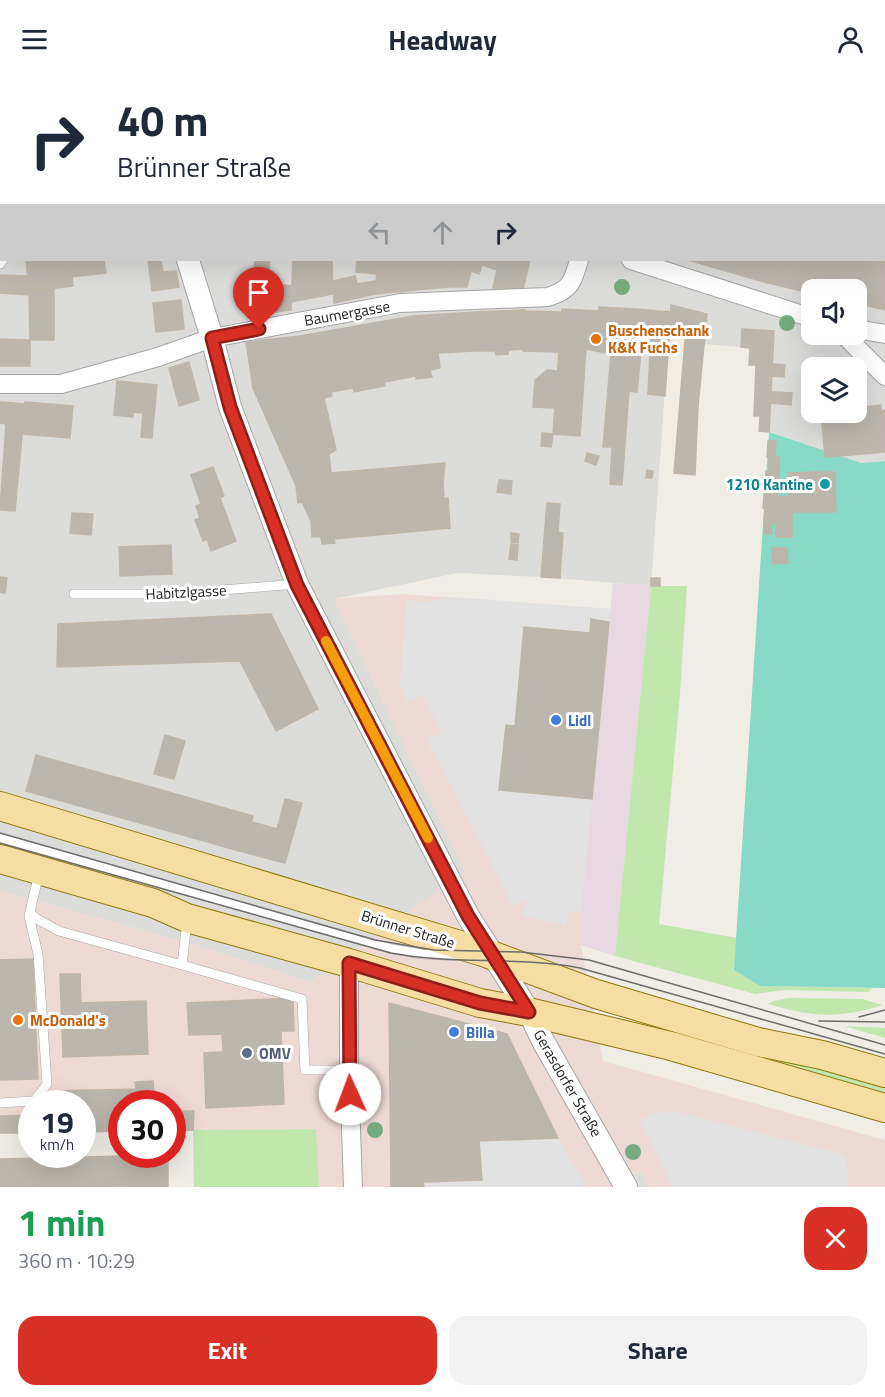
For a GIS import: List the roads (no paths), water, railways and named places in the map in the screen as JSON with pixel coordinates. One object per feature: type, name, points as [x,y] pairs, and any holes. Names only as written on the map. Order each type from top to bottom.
[{"type":"main road","name":"Brünner Straße","points":[[0,806],[493,955],[596,994],[758,1042],[822,1055],[885,1073]]},
{"type":"main road","points":[[0,859],[153,903],[187,918],[349,963],[480,1003],[529,1012],[671,1046],[885,1108]]},
{"type":"street","name":"Gerasdorfer Straße","points":[[188,261],[230,407],[297,585],[468,916],[529,1012],[543,1041],[626,1187]]},
{"type":"street","name":"Baumergasse","points":[[0,384],[61,384],[159,357],[212,338],[400,303],[548,297],[562,293],[572,282],[579,261]]},
{"type":"street","points":[[634,261],[801,314]]},
{"type":"street","points":[[867,331],[885,334]]},
{"type":"street","points":[[854,345],[885,376]]},
{"type":"street","points":[[349,963],[349,1070],[353,1187]]},
{"type":"lane","name":"Habitzlgasse","points":[[74,594],[173,594],[297,585]]},
{"type":"lane","points":[[0,838],[392,949],[442,956],[493,955]]},
{"type":"lane","points":[[0,1103],[34,1101],[47,1084],[38,954],[30,914],[40,871]]},
{"type":"lane","points":[[30,914],[59,931],[302,999],[305,1070],[349,1070]]},
{"type":"lane","points":[[182,966],[187,918]]},
{"type":"tram line","points":[[0,833],[375,940],[434,950],[521,952],[589,960],[885,1045]]},
{"type":"tram line","points":[[0,843],[391,953],[438,959],[533,962],[580,968],[885,1054]]},
{"type":"tram line","points":[[859,1017],[885,1010]]},
{"type":"tram line","points":[[819,1021],[885,1022]]},
{"type":"place","name":"Buschenschank K&K Fuchs","points":[[596,339]]},
{"type":"place","name":"1210 Kantine","points":[[825,484]]},
{"type":"place","name":"Lidl","points":[[556,720]]},
{"type":"place","name":"McDonald's","points":[[18,1020]]},
{"type":"place","name":"Billa","points":[[454,1032]]},
{"type":"place","name":"OMV","points":[[247,1053]]}]
